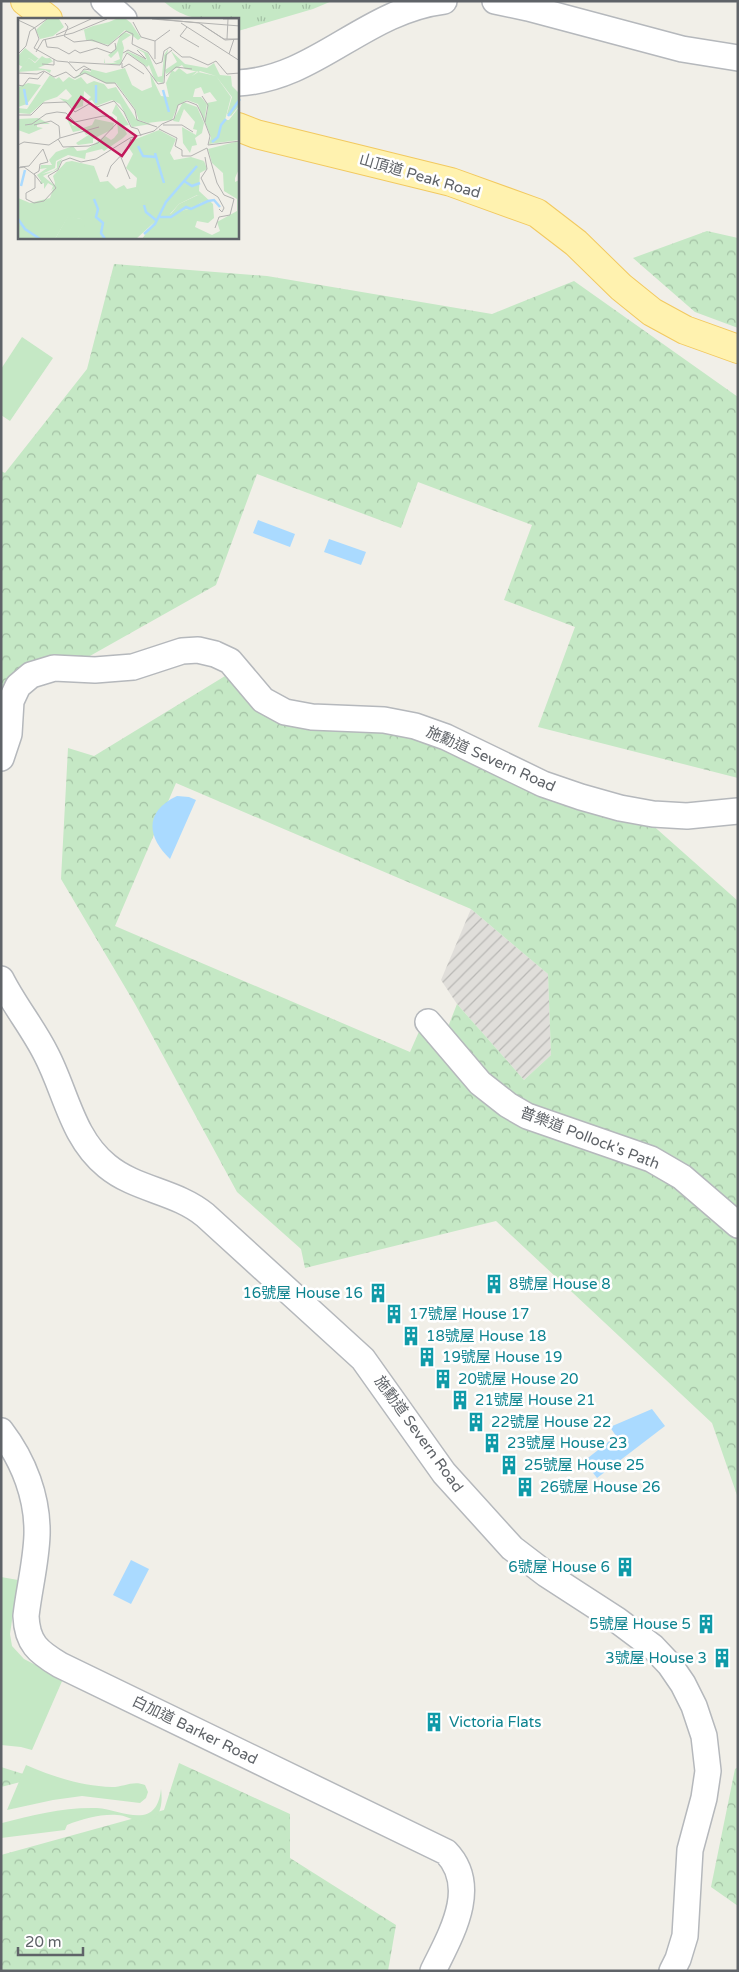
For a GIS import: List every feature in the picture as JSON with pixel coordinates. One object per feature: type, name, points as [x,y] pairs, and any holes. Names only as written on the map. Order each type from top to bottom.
[{"type":"main road","points":[[25,1],[47,18]]},
{"type":"main road","name":"山頂道 Peak Road","points":[[239,127],[256,134],[451,182],[537,213],[576,243],[621,287],[652,312],[685,330],[738,349]]},
{"type":"street","points":[[104,1],[123,18]]},
{"type":"street","points":[[239,83],[279,76],[310,61],[380,20],[415,7],[444,1]]},
{"type":"street","points":[[495,1],[682,49],[738,58]]},
{"type":"street","name":"施勳道 Severn Road","points":[[1,758],[8,734],[11,701],[18,686],[31,675],[54,668],[84,670],[133,667],[182,651],[198,650],[215,654],[230,661],[263,700],[284,712],[312,717],[384,720],[415,726],[446,737],[543,784],[620,808],[653,814],[687,816],[738,811]]},
{"type":"street","name":"施勳道 Severn Road","points":[[1,979],[46,1054],[72,1117],[93,1153],[116,1173],[192,1205],[250,1255],[363,1359],[444,1473],[512,1548],[546,1574],[617,1620],[653,1648],[670,1666],[683,1684],[694,1706],[704,1736],[708,1771],[704,1798],[690,1850],[685,1936],[672,1971]]},
{"type":"street","name":"普樂道 Pollock's Path","points":[[428,1022],[480,1083],[508,1105],[527,1116],[651,1160],[682,1177],[738,1225]]},
{"type":"street","name":"白加道 Barker Road","points":[[1,1431],[22,1465],[35,1508],[37,1536],[26,1628],[35,1646],[46,1657],[60,1665],[446,1852],[458,1870],[460,1904],[453,1931],[433,1971]]},
{"type":"shaded area","points":[[471,909],[548,974],[551,1055],[524,1080],[457,1004],[441,980]]},
{"type":"green space","points":[[163,1],[332,1],[313,9],[239,31],[239,18],[198,18],[172,8]]},
{"type":"green space","points":[[707,231],[738,238],[738,328],[695,312],[633,258]]},
{"type":"green space","points":[[114,264],[267,276],[492,314],[574,281],[738,397],[738,778],[538,727],[575,627],[504,600],[532,525],[418,482],[401,528],[257,474],[216,585],[1,706],[1,471],[5,473],[87,369]]},
{"type":"green space","points":[[22,337],[53,358],[10,421],[1,415],[1,369]]},
{"type":"green space","points":[[230,673],[261,708],[285,721],[298,724],[374,727],[397,730],[439,743],[551,797],[616,817],[649,822],[738,901],[738,1214],[687,1171],[655,1152],[530,1109],[495,1084],[455,1043],[446,1032],[457,1004],[524,1080],[551,1055],[548,974],[471,909],[176,783],[115,926],[410,1052],[421,1027],[450,1062],[493,1105],[540,1130],[630,1160],[660,1173],[695,1198],[738,1235],[738,1498],[712,1423],[496,1221],[305,1268],[301,1249],[237,1192],[135,1004],[61,879],[68,748],[94,756]]},
{"type":"green space","points":[[1,1577],[18,1580],[10,1634],[12,1646],[24,1659],[63,1679],[32,1750],[1,1745]]},
{"type":"green space","points":[[179,1763],[290,1814],[290,1858],[396,1925],[388,1971],[1,1971],[1,1855],[164,1810]]},
{"type":"green space","points":[[26,1765],[57,1777],[90,1785],[112,1787],[132,1783],[141,1784],[145,1785],[148,1792],[146,1798],[140,1803],[82,1796],[7,1810]]},
{"type":"green space","points":[[1,1767],[36,1778],[1,1787]]},
{"type":"green space","points":[[738,1767],[738,1906],[711,1887],[735,1769]]},
{"type":"green space","points":[[161,1789],[162,1801],[159,1812],[147,1821],[120,1815],[104,1815],[67,1825],[65,1830],[1,1838],[2,1823],[49,1812],[97,1808],[132,1815],[147,1814],[154,1809],[160,1797]]},
{"type":"water","points":[[258,520],[295,534],[290,547],[253,533]]},
{"type":"water","points":[[329,539],[366,552],[361,565],[324,552]]},
{"type":"water","points":[[177,796],[196,800],[170,859],[156,842],[152,824],[154,816],[159,809]]},
{"type":"water","points":[[652,1409],[665,1426],[597,1478],[584,1461],[616,1436],[610,1427]]},
{"type":"water","points":[[131,1560],[149,1569],[131,1604],[113,1595]]},
{"type":"place","name":"8號屋 House 8","points":[[494,1284]]},
{"type":"place","name":"16號屋 House 16","points":[[378,1293]]},
{"type":"place","name":"17號屋 House 17","points":[[394,1314]]},
{"type":"place","name":"18號屋 House 18","points":[[411,1336]]},
{"type":"place","name":"19號屋 House 19","points":[[427,1357]]},
{"type":"place","name":"20號屋 House 20","points":[[443,1379]]},
{"type":"place","name":"21號屋 House 21","points":[[460,1400]]},
{"type":"place","name":"22號屋 House 22","points":[[476,1422]]},
{"type":"place","name":"23號屋 House 23","points":[[492,1443]]},
{"type":"place","name":"25號屋 House 25","points":[[509,1465]]},
{"type":"place","name":"26號屋 House 26","points":[[525,1487]]},
{"type":"place","name":"6號屋 House 6","points":[[625,1567]]},
{"type":"place","name":"5號屋 House 5","points":[[706,1624]]},
{"type":"place","name":"3號屋 House 3","points":[[722,1658]]},
{"type":"place","name":"Victoria Flats","points":[[434,1722]]}]
